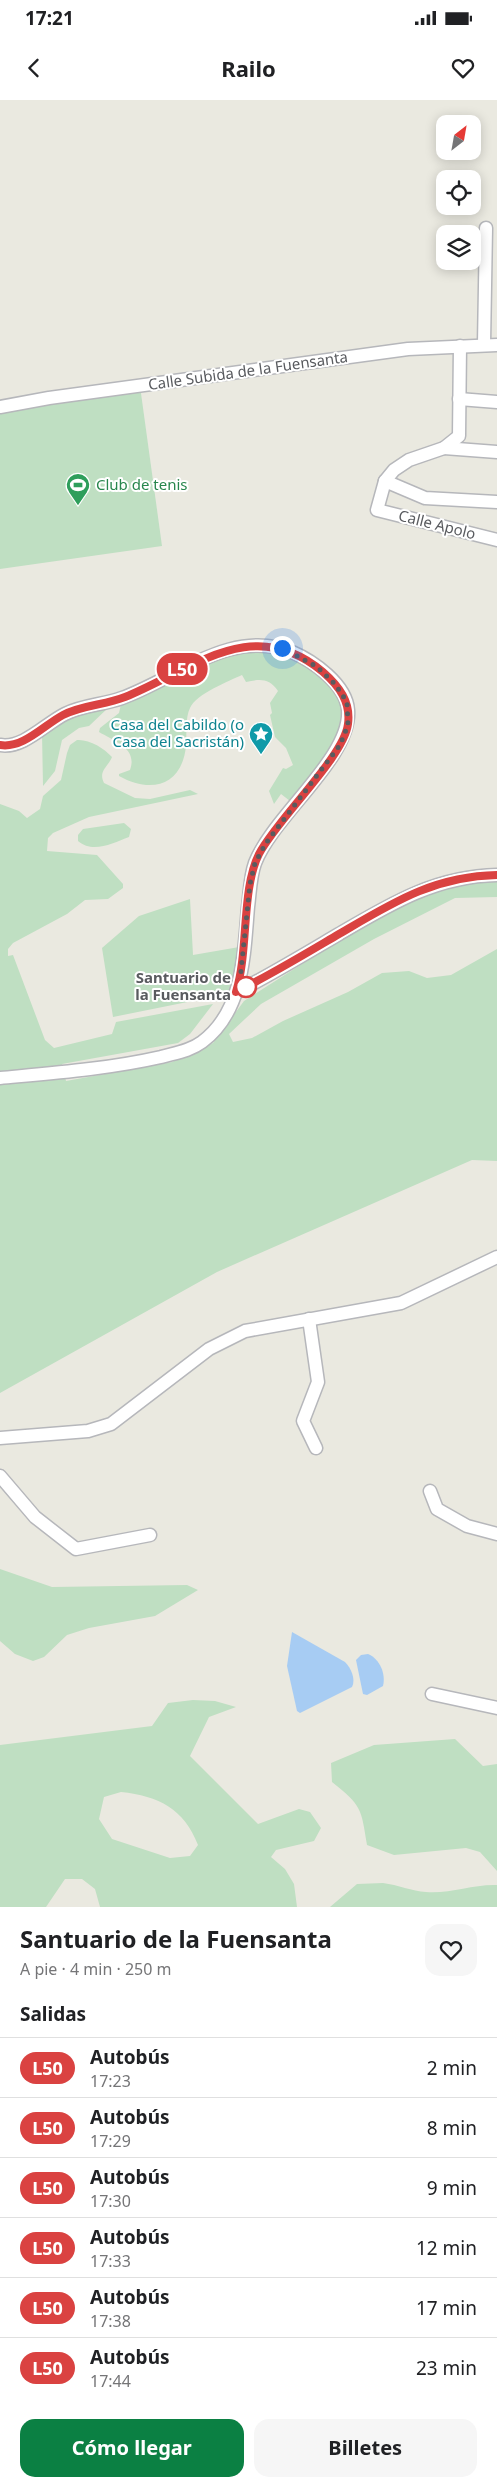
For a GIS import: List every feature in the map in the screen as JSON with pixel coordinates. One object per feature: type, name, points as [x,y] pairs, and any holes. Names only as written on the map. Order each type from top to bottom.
[{"type":"street","points":[[484,344],[492,248],[486,228]]},
{"type":"street","name":"Calle Subida de la Fuensanta","points":[[0,407],[399,351],[484,344],[497,345]]},
{"type":"street","points":[[460,346],[459,436],[444,448],[409,460],[394,470],[384,481],[425,498],[497,502]]},
{"type":"street","points":[[459,399],[497,402]]},
{"type":"street","points":[[444,448],[497,452]]},
{"type":"street","name":"Calle Apolo","points":[[384,481],[377,510],[497,540]]},
{"type":"street","points":[[0,745],[12,746],[68,712],[123,698],[191,664],[243,647],[268,646],[294,653],[325,674],[342,694],[348,709],[348,725],[340,745],[266,843],[253,870],[244,960],[236,992],[216,1029],[201,1043],[184,1051],[98,1068],[0,1078]]},
{"type":"street","points":[[236,992],[272,974],[394,902],[418,890],[448,880],[497,875]]},
{"type":"street","points":[[0,1438],[88,1431],[111,1424],[209,1349],[245,1331],[401,1303],[497,1257]]},
{"type":"street","points":[[309,1319],[318,1382],[303,1421],[316,1448]]},
{"type":"street","points":[[0,1476],[35,1517],[76,1548],[150,1535]]},
{"type":"street","points":[[430,1491],[437,1509],[467,1526],[497,1534]]},
{"type":"street","points":[[432,1694],[497,1708]]},
{"type":"green space","name":"Club de tenis","points":[[140,386],[162,546],[0,569],[0,407]]},
{"type":"green space","points":[[254,649],[276,651],[299,660],[328,683],[340,696],[344,723],[336,744],[290,801],[281,794],[274,804],[269,791],[283,768],[286,769],[293,765],[286,748],[275,737],[270,715],[272,713],[270,703],[278,691],[264,680],[246,682],[242,675],[213,688],[193,703],[187,717],[186,746],[183,760],[171,778],[163,783],[142,785],[119,776],[119,774],[130,770],[131,756],[118,742],[99,732],[100,728],[119,713],[121,704],[226,653]]},
{"type":"green space","points":[[109,707],[89,726],[79,728],[62,740],[55,771],[43,786],[42,733],[67,716]]},
{"type":"green space","points":[[77,740],[101,747],[112,757],[102,775],[104,783],[135,798],[150,799],[190,790],[198,794],[89,817],[53,833],[48,838],[47,851],[97,855],[123,884],[123,888],[108,899],[85,900],[67,914],[13,943],[8,949],[8,956],[13,955],[45,1040],[54,1048],[112,1034],[116,1022],[213,1004],[190,1034],[178,1043],[62,1064],[66,1081],[172,1062],[213,1043],[244,1001],[313,957],[402,905],[453,884],[497,879],[497,897],[455,898],[374,939],[261,1004],[229,1034],[233,1042],[252,1038],[283,1021],[348,992],[382,973],[409,971],[427,978],[451,975],[497,949],[497,1161],[472,1160],[217,1272],[0,1393],[0,804],[19,811],[27,818],[40,809],[43,796],[61,780],[70,745]]},
{"type":"green space","points":[[124,823],[131,829],[129,837],[97,847],[90,847],[78,841],[78,835],[83,829]]},
{"type":"green space","points":[[190,899],[193,955],[245,946],[237,992],[113,1017],[102,948],[139,916]]},
{"type":"green space","points":[[0,1569],[52,1587],[187,1585],[198,1590],[155,1616],[89,1628],[67,1635],[44,1657],[33,1661],[15,1654],[0,1641]]},
{"type":"green space","points":[[193,1700],[215,1701],[236,1707],[209,1717],[190,1756],[258,1824],[299,1809],[310,1812],[321,1828],[314,1841],[276,1850],[271,1857],[285,1869],[294,1884],[297,1907],[100,1907],[95,1889],[82,1879],[65,1879],[46,1907],[0,1907],[0,1745],[152,1726],[168,1703]],"holes":[[[121,1792],[158,1801],[178,1813],[198,1845],[190,1856],[170,1858],[112,1839],[99,1819],[104,1797]]]},
{"type":"green space","points":[[455,1739],[483,1766],[497,1764],[497,1871],[480,1852],[466,1848],[394,1855],[367,1845],[361,1815],[355,1803],[332,1782],[331,1763],[374,1745]]},
{"type":"green space","points":[[383,1883],[435,1892],[497,1885],[497,1907],[330,1907],[357,1884]]},
{"type":"water","points":[[292,1632],[345,1662],[351,1670],[353,1677],[352,1687],[300,1713],[297,1711],[287,1666]]},
{"type":"water","points":[[368,1654],[379,1663],[384,1681],[383,1686],[367,1695],[363,1694],[356,1660],[361,1655]]},
{"type":"bus line","name":"L50","points":[[0,745],[12,746],[68,712],[123,698],[191,664],[231,649],[255,646],[282,648],[316,666],[335,684],[347,702],[348,725],[344,738],[266,843],[255,863],[250,884],[244,960],[236,992],[272,974],[394,902],[418,890],[448,880],[497,875]]},
{"type":"place","name":"Club de tenis","points":[[78,506]]},
{"type":"place","name":"Casa del Cabildo (o Casa del Sacristán)","points":[[261,755]]},
{"type":"place","name":"Santuario de la Fuensanta","points":[[246,987]]},
{"type":"route","points":[[246,987],[240,981],[244,960],[250,884],[255,863],[266,843],[340,745],[348,725],[347,702],[335,684],[316,666],[282,648]]}]
